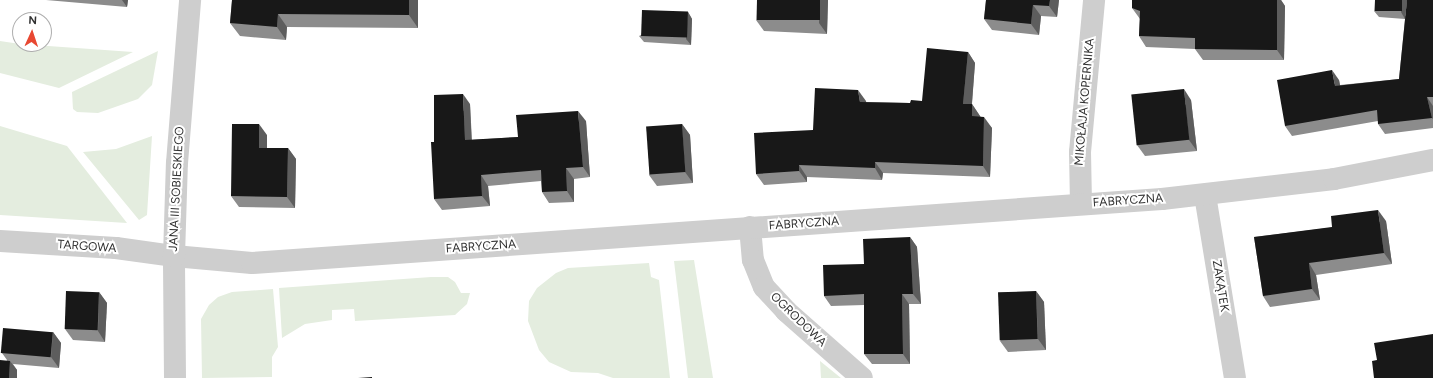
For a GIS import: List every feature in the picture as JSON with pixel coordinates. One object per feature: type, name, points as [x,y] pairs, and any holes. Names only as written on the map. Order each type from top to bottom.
[{"type":"street","name":"JANA III SOBIESKIEGO","points":[[175,378],[174,256],[177,163],[190,0]]},
{"type":"street","name":"MIKOŁAJA KOPERNIKA","points":[[1081,204],[1080,152],[1094,0]]},
{"type":"street","name":"FABRYCZNA","points":[[174,256],[252,263],[1205,195],[1334,180],[1433,160]]},
{"type":"street","name":"ZAKĄTEK","points":[[1205,195],[1235,378]]},
{"type":"street","name":"OGRODOWA","points":[[750,227],[753,260],[764,287],[786,311],[862,378]]},
{"type":"street","name":"TARGOWA","points":[[0,241],[116,248],[174,256]]},
{"type":"shaded area","points":[[0,41],[12,43],[12,52],[52,52],[52,46],[133,52],[59,88],[0,73]]},
{"type":"shaded area","points":[[158,51],[152,85],[138,99],[98,113],[77,112],[73,109],[72,92]]},
{"type":"shaded area","points":[[0,126],[67,146],[127,223],[0,215]]},
{"type":"shaded area","points":[[152,136],[147,215],[139,220],[83,152],[116,149]]},
{"type":"shaded area","points":[[694,260],[713,378],[688,378],[674,261]]},
{"type":"shaded area","points":[[649,263],[651,277],[659,280],[670,378],[613,378],[598,373],[571,372],[549,362],[539,350],[528,321],[529,301],[537,288],[556,273],[568,268]]},
{"type":"shaded area","points":[[448,277],[455,282],[461,293],[470,293],[467,304],[455,315],[355,321],[354,309],[332,310],[332,320],[305,324],[282,338],[279,288]]},
{"type":"shaded area","points":[[273,289],[278,347],[272,357],[272,377],[202,378],[201,319],[209,305],[218,297],[232,292]]},
{"type":"shaded area","points":[[820,361],[841,378],[821,378]]},
{"type":"building","points":[[232,0],[409,0],[409,15],[278,14],[277,27],[230,23]]},
{"type":"building","points":[[757,0],[820,0],[820,20],[757,20]]},
{"type":"building","points":[[986,0],[1050,0],[1049,6],[1033,5],[1031,24],[984,19]]},
{"type":"building","points":[[1132,0],[1277,0],[1277,50],[1195,49],[1195,38],[1139,36],[1140,11],[1132,8]]},
{"type":"building","points":[[1375,0],[1402,0],[1402,11],[1375,11]]},
{"type":"building","points":[[1407,0],[1433,0],[1433,97],[1427,97],[1432,118],[1378,124],[1377,110],[1285,126],[1277,80],[1332,70],[1335,86],[1399,79]]},
{"type":"building","points":[[642,10],[688,12],[687,38],[641,36]]},
{"type":"building","points":[[927,48],[968,52],[963,104],[972,104],[972,116],[984,117],[983,166],[875,162],[875,168],[799,165],[799,171],[756,174],[754,133],[813,130],[815,88],[858,90],[860,102],[910,103],[911,100],[922,101]]},
{"type":"building","points":[[1184,89],[1189,140],[1137,145],[1131,95]]},
{"type":"building","points":[[463,94],[465,140],[518,137],[516,115],[578,111],[583,167],[566,168],[567,191],[542,192],[541,170],[481,175],[482,196],[434,199],[431,142],[434,142],[434,95]]},
{"type":"building","points":[[232,124],[259,124],[259,148],[288,148],[287,197],[231,196]]},
{"type":"building","points":[[682,124],[685,172],[649,174],[646,127]]},
{"type":"building","points":[[1378,210],[1384,253],[1309,263],[1312,289],[1263,296],[1254,237],[1332,227],[1331,216]]},
{"type":"building","points":[[910,237],[913,294],[902,294],[903,354],[864,354],[864,294],[824,296],[823,265],[864,264],[863,239]]},
{"type":"building","points":[[66,291],[99,292],[98,330],[65,329]]},
{"type":"building","points":[[1036,291],[1038,339],[1000,340],[998,292]]},
{"type":"building","points":[[3,328],[53,332],[51,357],[1,353]]},
{"type":"building","points":[[1433,334],[1433,378],[1374,378],[1372,361],[1377,360],[1374,343]]},
{"type":"building","points":[[0,360],[10,361],[9,378],[0,378]]}]
